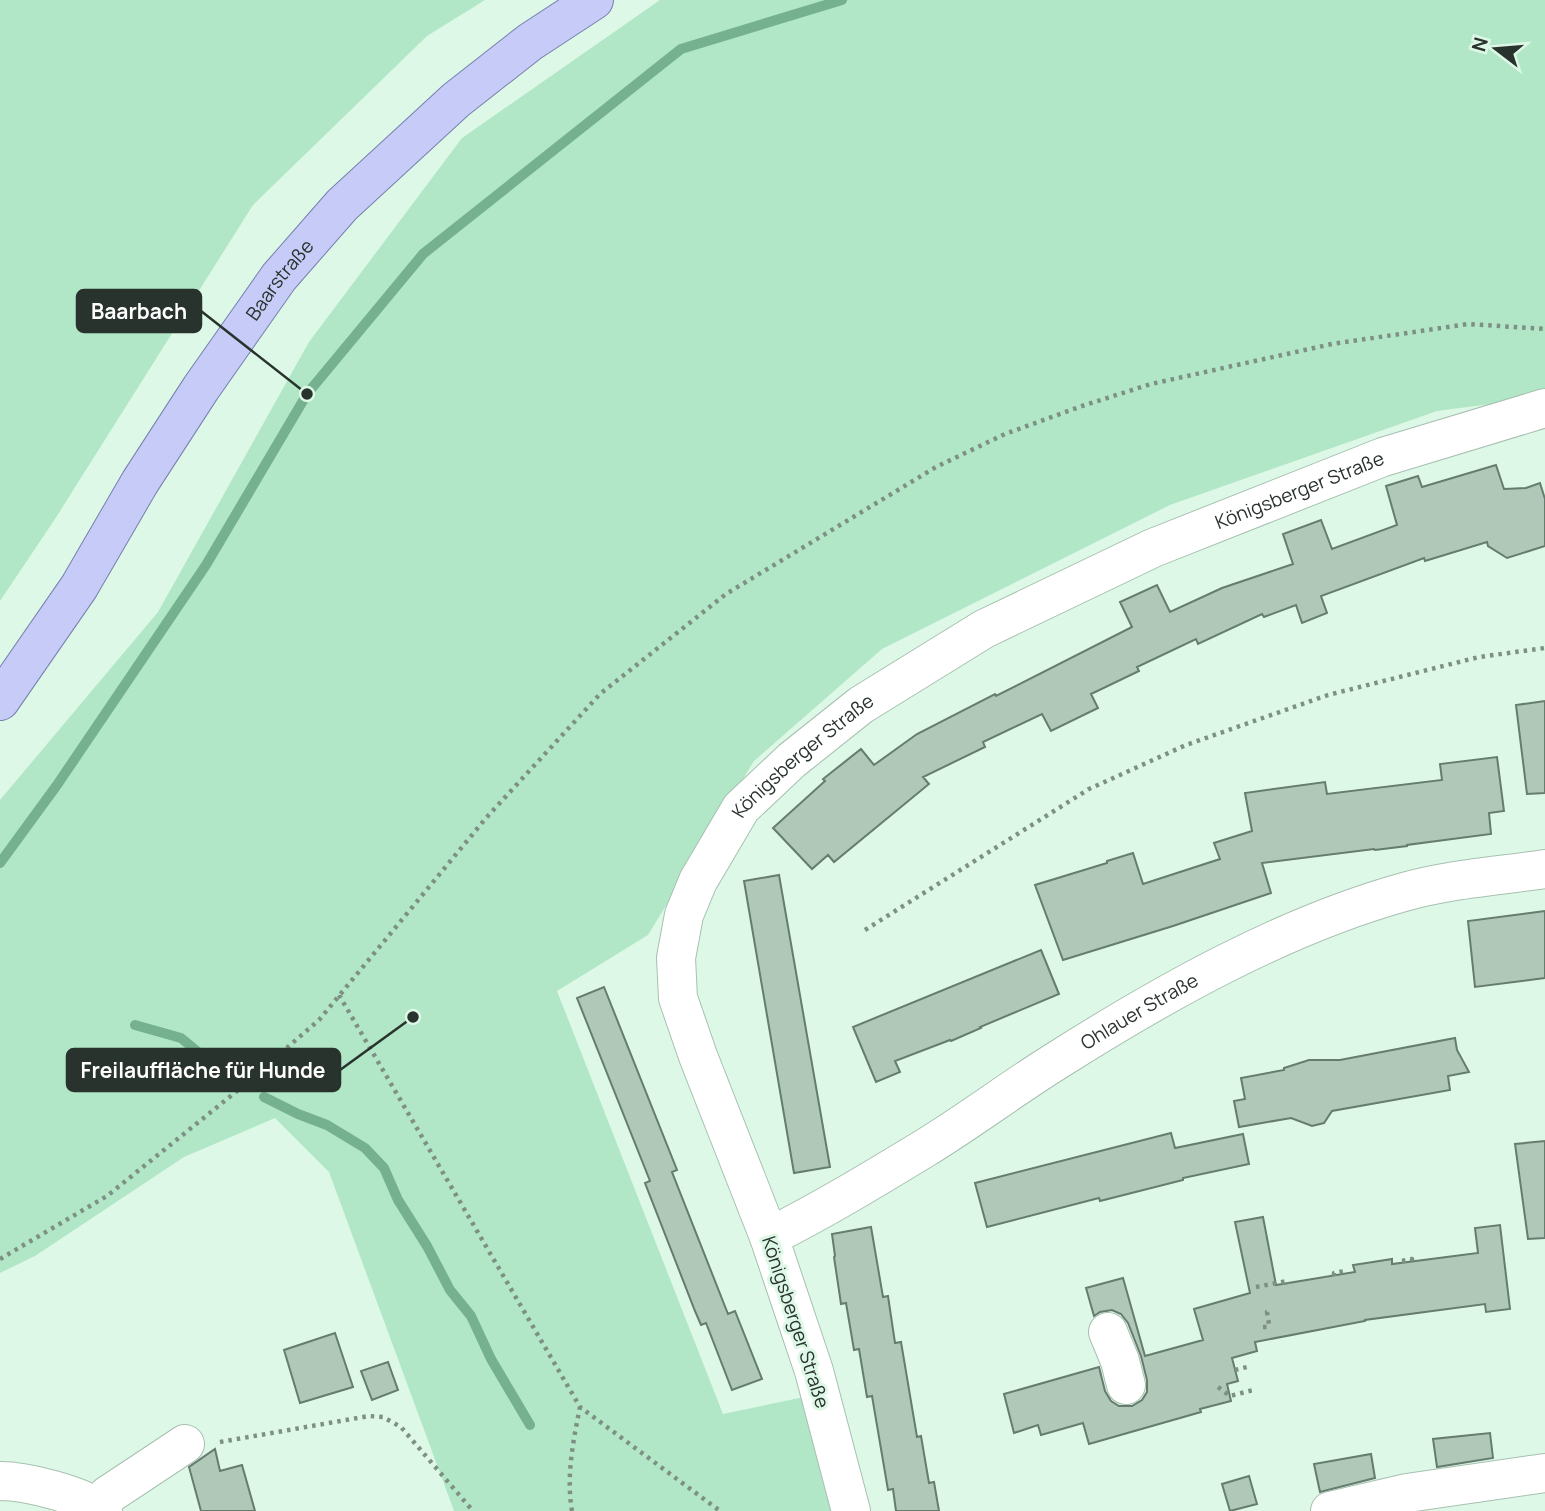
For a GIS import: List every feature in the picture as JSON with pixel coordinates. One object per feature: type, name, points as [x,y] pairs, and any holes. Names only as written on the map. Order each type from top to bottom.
[{"type":"main road","name":"Baarstraße","points":[[0,701],[79,587],[140,482],[188,409],[279,277],[342,205],[456,100],[530,43],[594,0]]},
{"type":"street","name":"Königsberger Straße","points":[[851,1511],[814,1371],[769,1237],[678,998],[676,958],[684,915],[698,881],[741,808],[792,760],[861,705],[985,629],[1153,548],[1383,457],[1545,408]]},
{"type":"street","name":"Ohlauer Straße","points":[[769,1237],[813,1215],[926,1147],[1099,1035],[1203,975],[1300,929],[1403,892],[1448,882],[1545,869]]},
{"type":"street","points":[[0,1481],[13,1481],[66,1494],[100,1509],[108,1494],[185,1444]]},
{"type":"street","points":[[1330,1511],[1407,1493],[1545,1473]]},
{"type":"path","points":[[0,1259],[107,1196],[319,1020],[486,818],[600,694],[726,594],[936,467],[1005,434],[1082,406],[1164,381],[1332,344],[1468,324],[1545,329]]},
{"type":"path","points":[[865,930],[1089,789],[1186,745],[1328,695],[1479,657],[1545,648]]},
{"type":"path","points":[[339,995],[580,1407],[720,1511]]},
{"type":"path","points":[[1402,1261],[1412,1259],[1412,1263]]},
{"type":"path","points":[[1334,1276],[1334,1273],[1345,1270]]},
{"type":"path","points":[[1256,1287],[1287,1281],[1288,1284]]},
{"type":"path","points":[[1264,1327],[1268,1327],[1267,1312],[1270,1311]]},
{"type":"path","points":[[1235,1370],[1247,1367]]},
{"type":"path","points":[[1218,1387],[1230,1396],[1253,1390]]},
{"type":"path","points":[[572,1511],[569,1491],[572,1449],[580,1407]]},
{"type":"path","points":[[185,1444],[201,1446],[369,1416],[383,1417],[401,1427],[473,1511]]},
{"type":"green space","points":[[0,0],[485,0],[427,36],[253,205],[55,519],[0,601]]},
{"type":"green space","points":[[660,0],[1545,0],[1545,397],[1437,411],[1170,505],[882,649],[754,761],[648,935],[557,991],[723,1414],[814,1395],[844,1511],[454,1511],[329,1172],[275,1118],[184,1157],[35,1256],[0,1273],[0,800],[158,612],[309,342],[462,138]]},
{"type":"building","points":[[1496,465],[1504,489],[1526,488],[1540,483],[1545,499],[1545,546],[1507,558],[1488,546],[1487,542],[1425,561],[1424,558],[1321,596],[1327,613],[1302,623],[1296,605],[1264,617],[1262,614],[1198,644],[1196,639],[1137,667],[1139,671],[1091,694],[1098,708],[1051,731],[1042,714],[983,742],[985,747],[923,777],[929,784],[834,862],[828,855],[812,869],[773,828],[825,781],[823,779],[861,749],[874,765],[917,734],[1132,627],[1120,602],[1157,585],[1170,612],[1222,588],[1293,564],[1283,534],[1321,520],[1332,549],[1397,525],[1386,486],[1418,476],[1422,487]]},
{"type":"building","points":[[1545,701],[1545,793],[1527,794],[1516,705]]},
{"type":"building","points":[[1497,757],[1504,811],[1489,813],[1491,834],[1262,863],[1271,893],[1063,960],[1035,885],[1133,853],[1143,884],[1220,859],[1214,843],[1252,831],[1245,793],[1325,782],[1327,794],[1442,780],[1440,764]]},
{"type":"building","points":[[779,875],[830,1167],[794,1173],[744,881]]},
{"type":"building","points":[[1545,911],[1545,978],[1475,987],[1468,921]]},
{"type":"building","points":[[1041,950],[1059,994],[951,1041],[895,1061],[900,1072],[876,1082],[853,1027]]},
{"type":"building","points":[[604,987],[677,1170],[672,1172],[728,1314],[735,1311],[762,1379],[732,1390],[706,1323],[701,1325],[695,1311],[645,1183],[650,1181],[577,998]]},
{"type":"building","points":[[1455,1038],[1457,1050],[1469,1072],[1448,1076],[1450,1090],[1332,1111],[1324,1123],[1312,1126],[1291,1118],[1239,1127],[1234,1101],[1245,1099],[1241,1078],[1284,1070],[1309,1060],[1340,1060]]},
{"type":"building","points":[[1171,1133],[1175,1148],[1243,1134],[1249,1164],[987,1227],[975,1183]]},
{"type":"building","points":[[1545,1141],[1545,1238],[1528,1239],[1515,1144]]},
{"type":"building","points":[[1263,1217],[1276,1285],[1355,1272],[1353,1265],[1392,1259],[1392,1264],[1478,1253],[1475,1228],[1500,1225],[1510,1309],[1486,1312],[1485,1304],[1365,1320],[1255,1342],[1257,1351],[1232,1358],[1238,1381],[1227,1384],[1231,1401],[1089,1444],[1083,1423],[1041,1435],[1038,1425],[1014,1433],[1004,1394],[1099,1367],[1105,1391],[1111,1401],[1119,1406],[1132,1406],[1142,1400],[1147,1392],[1141,1356],[1128,1323],[1121,1314],[1112,1310],[1094,1316],[1086,1288],[1123,1278],[1145,1356],[1203,1340],[1194,1309],[1250,1293],[1235,1222]]},
{"type":"building","points":[[871,1227],[883,1297],[888,1296],[895,1343],[901,1342],[917,1437],[921,1436],[929,1483],[934,1482],[939,1511],[896,1511],[893,1489],[888,1490],[872,1396],[867,1397],[859,1349],[854,1350],[846,1303],[841,1304],[832,1234]]},
{"type":"building","points":[[335,1333],[353,1387],[300,1403],[284,1350]]},
{"type":"building","points":[[388,1362],[398,1390],[372,1400],[361,1371]]},
{"type":"building","points":[[1490,1433],[1493,1458],[1437,1467],[1433,1439]]},
{"type":"building","points":[[215,1449],[220,1471],[242,1465],[255,1511],[201,1511],[189,1467]]},
{"type":"building","points":[[1371,1454],[1375,1478],[1320,1492],[1314,1464]]},
{"type":"building","points":[[1249,1476],[1257,1504],[1230,1511],[1222,1484]]},
{"type":"waterway","points":[[0,863],[57,785],[206,565],[307,394],[423,254],[681,49],[842,0]]},
{"type":"waterway","points":[[135,1025],[181,1038],[220,1070]]},
{"type":"waterway","points":[[264,1097],[327,1125],[365,1148],[384,1168],[398,1200],[450,1290],[471,1316],[491,1359],[530,1425]]},
{"type":"place","name":"Baarbach","points":[[307,394]]},
{"type":"place","name":"Freilauffläche für Hunde","points":[[413,1017]]}]
